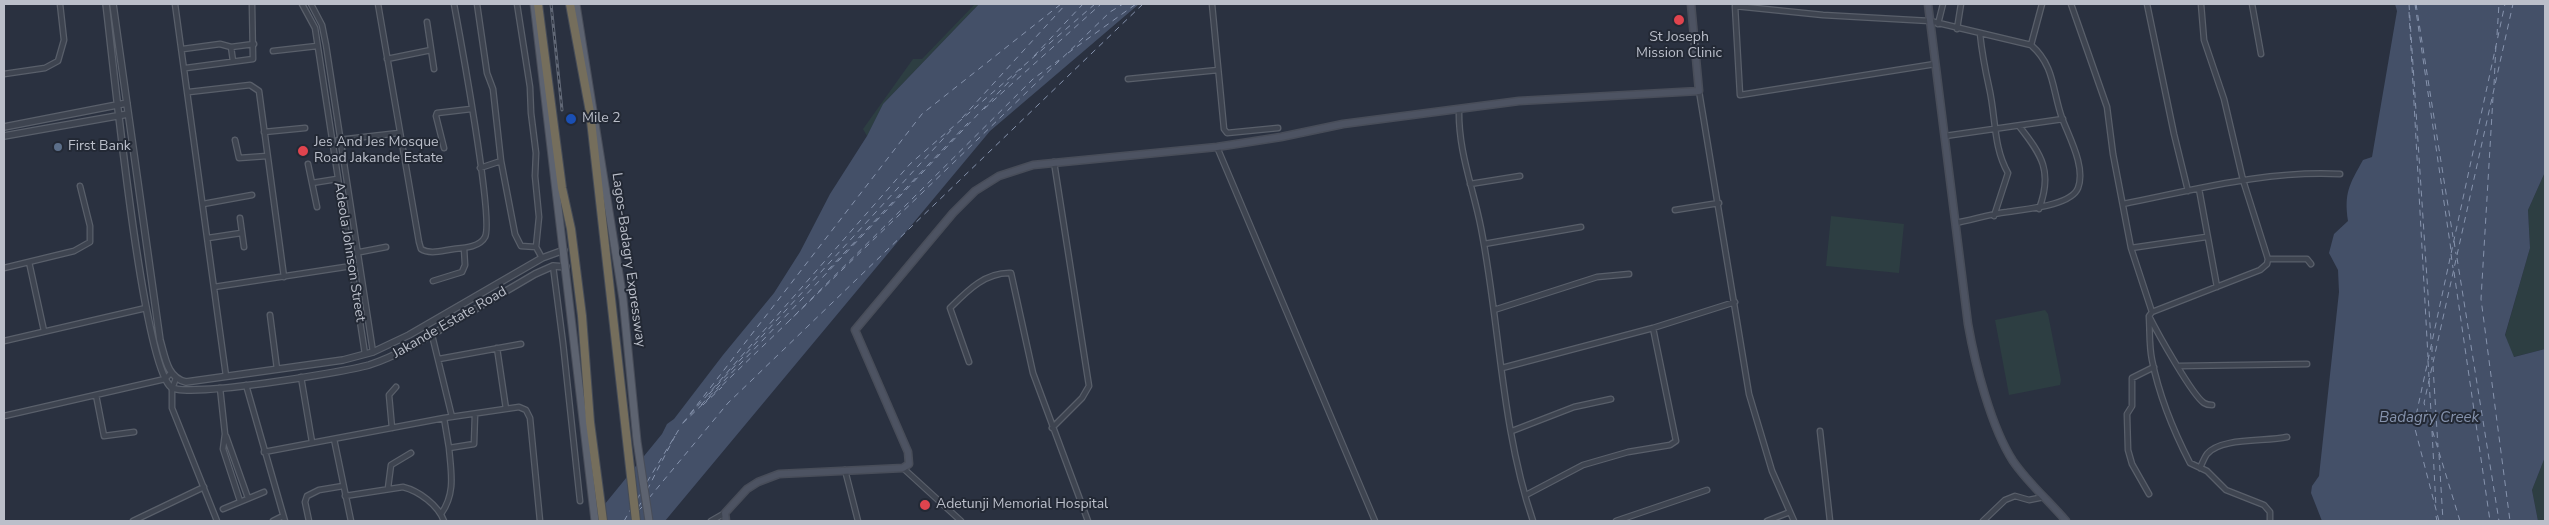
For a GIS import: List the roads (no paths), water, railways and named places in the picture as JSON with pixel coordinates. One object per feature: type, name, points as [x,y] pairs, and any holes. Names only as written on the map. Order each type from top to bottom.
[{"type":"highway","name":"Lagos-Badagry Expressway","points":[[570,4],[590,112],[636,521]]},
{"type":"highway","points":[[535,6],[582,316],[590,422],[603,521]]},
{"type":"main road","name":"Lagos-Badagry Expressway","points":[[576,4],[623,299],[637,441],[649,521]]},
{"type":"main road","points":[[726,521],[726,513],[747,490],[768,477],[788,473],[903,468],[910,464],[908,452],[855,330],[953,213],[975,191],[999,176],[1033,165],[1217,147],[1281,137],[1343,124],[1519,100],[1699,91],[1691,4]]},
{"type":"main road","points":[[1928,4],[1968,324],[1975,360],[1985,393],[2013,460],[2066,521]]},
{"type":"main road","points":[[535,6],[555,196],[564,250],[595,521]]},
{"type":"street","points":[[4,74],[45,68],[58,61],[64,40],[60,4]]},
{"type":"street","points":[[106,4],[146,308],[155,351],[165,379],[172,389]]},
{"type":"street","points":[[113,4],[158,324],[171,373],[176,378],[186,382],[314,364],[373,352],[409,335],[542,258],[564,250]]},
{"type":"street","points":[[175,4],[186,68],[226,376]]},
{"type":"street","points":[[186,68],[253,59],[252,4]]},
{"type":"street","name":"Adeola Johnson Street","points":[[302,4],[315,28],[350,267],[365,354]]},
{"type":"street","name":"Adeola Johnson Street","points":[[311,4],[322,25],[326,45],[358,266],[373,352]]},
{"type":"street","points":[[378,4],[399,134],[421,248],[432,252],[464,248],[478,244],[486,235],[487,222],[480,168],[454,4]]},
{"type":"street","points":[[477,4],[486,73],[493,89],[501,161],[518,242],[521,246],[536,247]]},
{"type":"street","points":[[517,4],[530,87],[530,113],[536,153],[535,176],[538,217],[536,247],[542,258]]},
{"type":"street","points":[[1212,4],[1224,129],[1227,132],[1278,128]]},
{"type":"street","points":[[1938,24],[1943,4]]},
{"type":"street","points":[[1957,29],[1961,4]]},
{"type":"street","points":[[2031,46],[2042,4]]},
{"type":"street","points":[[2071,4],[2107,108],[2113,154],[2131,248],[2150,314],[2164,343],[2179,366],[2204,403],[2212,406]]},
{"type":"street","points":[[2147,4],[2188,191]]},
{"type":"street","points":[[2150,314],[2260,270],[2267,264],[2268,259],[2243,180],[2224,99],[2204,40],[2201,4]]},
{"type":"street","points":[[2252,4],[2261,54]]},
{"type":"street","points":[[1935,64],[1740,95],[1735,6],[1823,15],[1930,21],[2031,46],[2044,56],[2063,119],[2076,153],[2078,186],[2074,194],[2039,209],[2007,212],[1955,223]]},
{"type":"street","points":[[427,22],[434,69]]},
{"type":"street","points":[[1980,34],[1983,67],[1989,88],[1999,157],[2008,173],[2006,184],[1994,216]]},
{"type":"street","points":[[183,49],[220,44],[231,47],[254,44]]},
{"type":"street","points":[[273,51],[317,46]]},
{"type":"street","points":[[231,47],[232,61]]},
{"type":"street","points":[[387,59],[431,50]]},
{"type":"street","points":[[1128,79],[1218,70]]},
{"type":"street","points":[[189,92],[250,85],[256,88],[261,96],[264,132],[284,277]]},
{"type":"street","points":[[1699,91],[1749,394],[1772,471],[1794,521]]},
{"type":"street","points":[[4,126],[127,103]]},
{"type":"street","points":[[444,148],[436,116],[437,113],[471,109]]},
{"type":"street","points":[[1459,109],[1458,132],[1484,244],[1512,431],[1532,521]]},
{"type":"street","points":[[4,136],[119,114],[128,114]]},
{"type":"street","points":[[1945,136],[2063,119]]},
{"type":"street","points":[[2019,126],[2046,168],[2044,194],[2039,209]]},
{"type":"street","points":[[264,132],[305,128]]},
{"type":"street","points":[[332,140],[399,134]]},
{"type":"street","points":[[235,140],[239,158],[268,156]]},
{"type":"street","points":[[1217,147],[1375,521]]},
{"type":"street","points":[[480,168],[501,161]]},
{"type":"street","points":[[1052,428],[1082,398],[1089,386],[1054,162]]},
{"type":"street","points":[[308,164],[317,208]]},
{"type":"street","points":[[2123,204],[2243,180],[2318,173],[2340,174]]},
{"type":"street","points":[[1470,184],[1520,176]]},
{"type":"street","points":[[312,183],[337,179]]},
{"type":"street","points":[[4,268],[74,251],[90,242],[90,226],[80,186]]},
{"type":"street","points":[[2199,189],[2206,237],[2217,287]]},
{"type":"street","points":[[203,204],[252,195]]},
{"type":"street","points":[[1675,210],[1719,203]]},
{"type":"street","points":[[240,218],[244,247]]},
{"type":"street","points":[[1484,244],[1581,227]]},
{"type":"street","points":[[208,238],[241,233]]},
{"type":"street","points":[[2131,248],[2206,237]]},
{"type":"street","points":[[349,254],[386,247]]},
{"type":"street","points":[[432,281],[462,272],[465,265],[464,248]]},
{"type":"street","points":[[2268,259],[2307,259],[2311,264]]},
{"type":"street","points":[[28,262],[44,332]]},
{"type":"street","points":[[214,287],[358,266]]},
{"type":"street","points":[[566,267],[553,266],[580,501]]},
{"type":"street","name":"Jakande Estate Road","points":[[172,389],[182,392],[246,385],[368,365],[414,345],[553,266]]},
{"type":"street","points":[[969,362],[950,308],[982,280],[991,275],[1011,273],[1033,373],[1088,521]]},
{"type":"street","points":[[1494,310],[1597,278],[1629,274]]},
{"type":"street","points":[[1502,368],[1653,328],[1735,302]]},
{"type":"street","points":[[4,341],[146,308]]},
{"type":"street","points":[[2150,314],[2154,367],[2170,416],[2190,464],[2207,471],[2226,490],[2264,505],[2270,512],[2270,521]]},
{"type":"street","points":[[270,315],[277,369]]},
{"type":"street","points":[[1526,495],[1583,465],[1628,452],[1670,445],[1676,441],[1653,328]]},
{"type":"street","points":[[409,335],[414,345]]},
{"type":"street","points":[[432,335],[452,417]]},
{"type":"street","points":[[439,359],[521,344]]},
{"type":"street","points":[[497,348],[506,409]]},
{"type":"street","points":[[314,364],[315,374]]},
{"type":"street","points":[[2179,366],[2307,364]]},
{"type":"street","points":[[2149,494],[2129,457],[2127,414],[2132,406],[2132,378],[2154,367]]},
{"type":"street","points":[[4,416],[165,379],[171,373]]},
{"type":"street","points":[[301,376],[312,442]]},
{"type":"street","points":[[176,378],[172,389],[172,408],[218,521]]},
{"type":"street","points":[[246,385],[284,519],[273,521]]},
{"type":"street","points":[[392,428],[389,395],[396,387]]},
{"type":"street","points":[[220,388],[225,434],[223,449],[240,502]]},
{"type":"street","points":[[96,395],[104,436],[134,432]]},
{"type":"street","points":[[1512,431],[1574,407],[1611,399]]},
{"type":"street","points":[[264,452],[444,418],[520,407],[526,410],[530,418],[540,521]]},
{"type":"street","points":[[449,448],[474,444],[475,414]]},
{"type":"street","points":[[441,514],[448,504],[453,488],[444,418]]},
{"type":"street","points":[[1820,431],[1830,521]]},
{"type":"street","points":[[225,434],[232,447],[248,498]]},
{"type":"street","points":[[2200,468],[2207,454],[2218,447],[2232,443],[2286,437]]},
{"type":"street","points":[[334,439],[350,521]]},
{"type":"street","points":[[223,449],[232,447]]},
{"type":"street","points":[[388,488],[391,465],[411,453]]},
{"type":"street","points":[[903,468],[961,521]]},
{"type":"street","points":[[845,470],[858,521]]},
{"type":"street","points":[[308,521],[304,502],[307,496],[319,490],[343,486]]},
{"type":"street","points":[[133,521],[204,487]]},
{"type":"street","points":[[345,496],[403,487],[410,489],[441,514],[444,521]]},
{"type":"street","points":[[1616,521],[1708,490]]},
{"type":"street","points":[[223,509],[264,492]]},
{"type":"street","points":[[1983,521],[1991,516],[2005,500],[2015,496],[2029,500],[2046,497]]},
{"type":"street","points":[[1767,521],[1790,512]]},
{"type":"street","points":[[711,521],[726,513]]},
{"type":"water","points":[[979,4],[1139,4],[990,131],[665,521],[591,521],[774,293],[800,252],[830,194],[867,136],[883,104]]},
{"type":"water","name":"Badagry Creek","points":[[2395,4],[2545,4],[2545,172],[2528,210],[2530,248],[2505,335],[2514,357],[2545,349],[2545,457],[2532,490],[2538,521],[2322,521],[2311,493],[2312,486],[2319,476],[2339,292],[2338,270],[2329,253],[2334,234],[2348,221],[2347,196],[2351,183],[2363,160],[2372,157],[2397,11]]},
{"type":"railway","points":[[551,4],[562,110]]},
{"type":"place","name":"St Joseph Mission Clinic","points":[[1679,20]]},
{"type":"place","name":"Mile 2","points":[[571,119]]},
{"type":"place","name":"First Bank","points":[[58,147]]},
{"type":"place","name":"Jes And Jes Mosque Road Jakande Estate","points":[[303,151]]},
{"type":"place","name":"Adetunji Memorial Hospital","points":[[925,505]]}]
